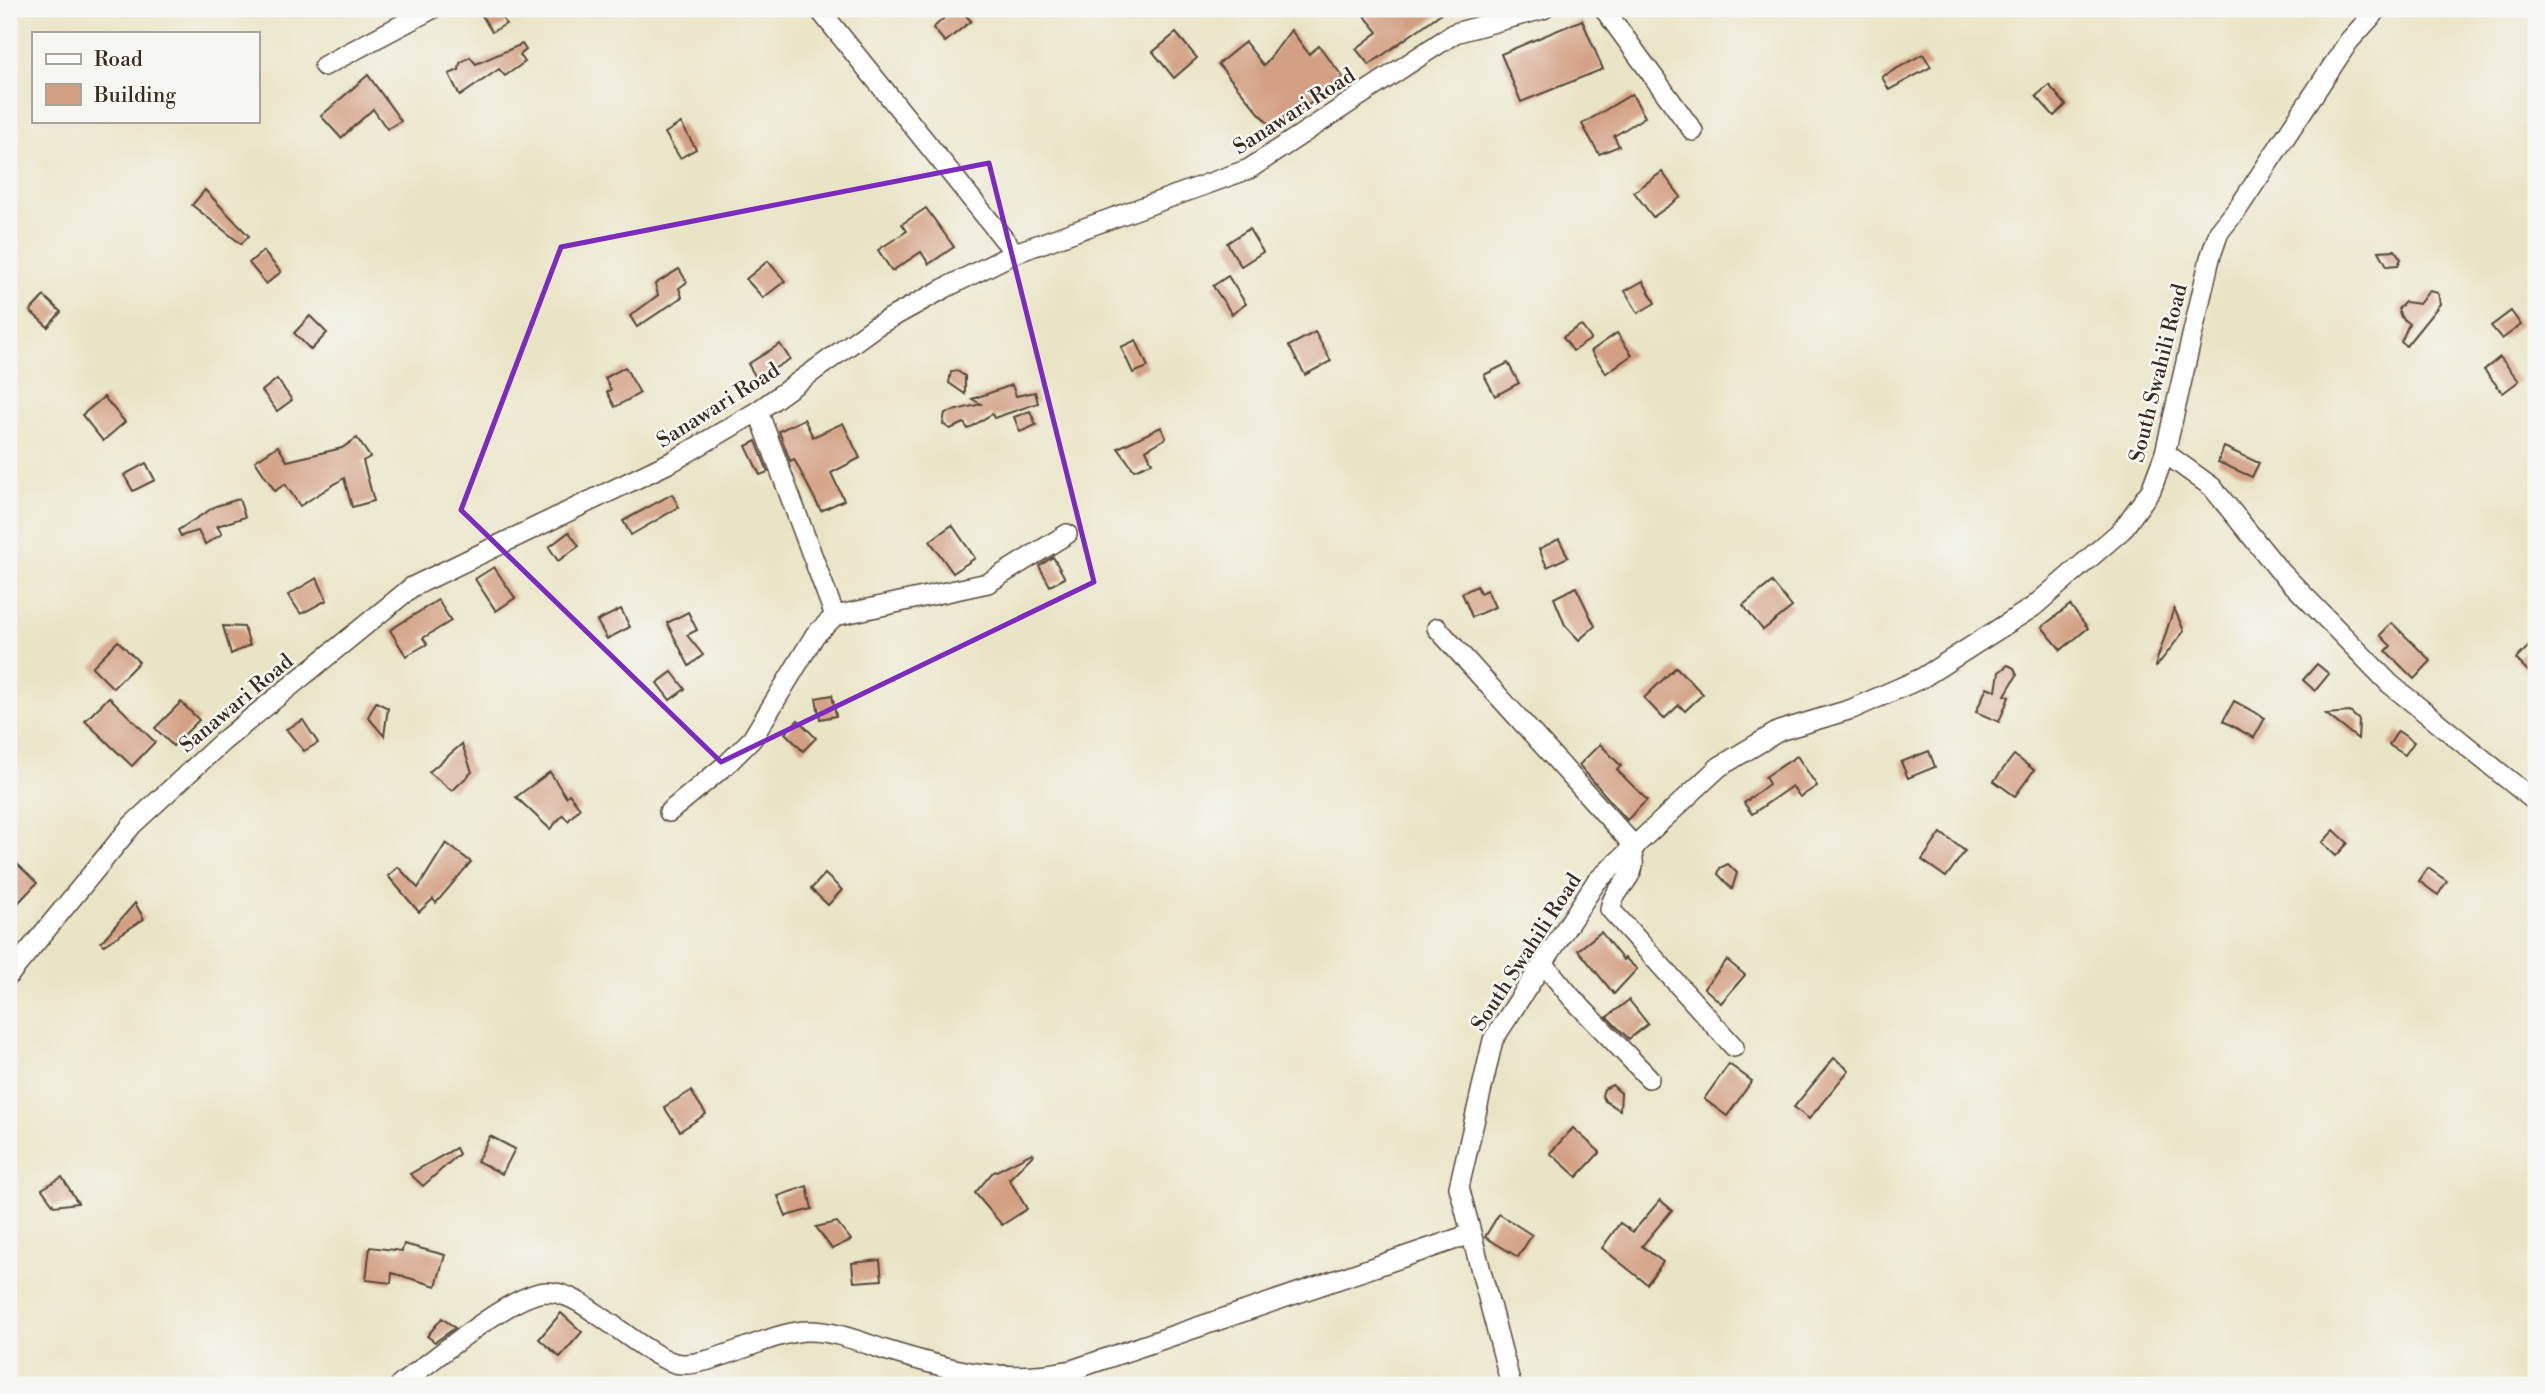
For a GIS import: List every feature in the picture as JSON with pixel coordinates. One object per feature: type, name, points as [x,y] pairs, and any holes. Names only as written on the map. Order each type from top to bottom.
[{"type":"street","points":[[324,66],[432,9]]},
{"type":"street","points":[[818,9],[1015,253]]},
{"type":"street","name":"Sanawari Road","points":[[9,975],[132,825],[222,742],[412,587],[673,461],[758,411],[876,326],[1015,253],[1249,170],[1455,33],[1543,9]]},
{"type":"street","points":[[1604,9],[1693,131]]},
{"type":"street","name":"South Swahili Road","points":[[1511,1385],[1459,1187],[1493,1040],[1596,882],[1719,767],[1779,731],[1852,709],[1922,678],[2033,607],[2122,530],[2151,490],[2165,453],[2210,258],[2219,232],[2239,207],[2349,41],[2378,9]]},
{"type":"street","points":[[758,411],[835,616]]},
{"type":"street","points":[[2165,453],[2212,487],[2278,569],[2390,684],[2534,796]]},
{"type":"street","points":[[669,812],[728,763],[752,739],[815,635],[835,616],[988,583],[1067,534]]},
{"type":"street","points":[[1437,628],[1632,849],[1636,861],[1634,868],[1611,902],[1610,909],[1734,1047]]},
{"type":"street","points":[[1544,963],[1572,998],[1649,1078]]},
{"type":"street","points":[[400,1385],[515,1303],[537,1293],[550,1292],[578,1301],[675,1363],[697,1362],[779,1335],[807,1331],[834,1334],[953,1371],[1015,1378],[1047,1375],[1072,1370],[1471,1234]]},
{"type":"highlighted area","points":[[989,163],[1094,582],[721,762],[461,510],[561,247]]},
{"type":"building","points":[[478,9],[497,9],[506,24],[492,32]]},
{"type":"building","points":[[954,9],[960,9],[971,21],[945,42],[933,28]]},
{"type":"building","points":[[1359,9],[1447,9],[1369,65],[1356,49],[1378,32]]},
{"type":"building","points":[[1582,20],[1603,69],[1521,102],[1501,54]]},
{"type":"building","points":[[1291,30],[1309,54],[1319,46],[1343,77],[1275,132],[1218,64],[1245,42],[1264,66]]},
{"type":"building","points":[[1176,33],[1197,58],[1174,78],[1153,52]]},
{"type":"building","points":[[522,44],[526,50],[520,55],[525,62],[505,76],[499,69],[460,96],[449,74],[459,70],[460,63],[470,57],[476,64]]},
{"type":"building","points":[[1923,54],[1931,67],[1889,90],[1882,77]]},
{"type":"building","points":[[368,75],[401,121],[387,129],[373,109],[341,138],[321,116]]},
{"type":"building","points":[[2049,85],[2066,105],[2054,116],[2036,96]]},
{"type":"building","points":[[1632,94],[1645,117],[1614,136],[1619,146],[1599,154],[1582,124]]},
{"type":"building","points":[[681,123],[696,149],[680,158],[665,133]]},
{"type":"building","points":[[1662,172],[1681,197],[1653,217],[1634,192]]},
{"type":"building","points":[[205,190],[249,236],[241,244],[192,205]]},
{"type":"building","points":[[926,208],[954,247],[929,264],[921,252],[892,271],[878,250],[907,231],[902,224]]},
{"type":"building","points":[[1249,229],[1263,252],[1241,266],[1227,243]]},
{"type":"building","points":[[2395,250],[2401,259],[2398,265],[2387,266],[2379,251]]},
{"type":"building","points":[[263,251],[281,272],[266,284],[249,263]]},
{"type":"building","points":[[768,261],[785,281],[763,298],[746,279]]},
{"type":"building","points":[[679,269],[687,282],[679,288],[682,297],[637,327],[630,316],[658,295],[655,284]]},
{"type":"building","points":[[1228,276],[1246,304],[1232,314],[1213,286]]},
{"type":"building","points":[[1643,281],[1655,303],[1638,313],[1625,291]]},
{"type":"building","points":[[2429,291],[2438,293],[2440,304],[2406,346],[2401,342],[2409,324],[2401,317],[2398,309],[2405,302],[2419,304]]},
{"type":"building","points":[[44,296],[61,312],[48,327],[30,311]]},
{"type":"building","points":[[2511,311],[2521,325],[2502,339],[2491,326]]},
{"type":"building","points":[[310,316],[327,333],[311,350],[294,333]]},
{"type":"building","points":[[1581,325],[1591,339],[1573,351],[1563,337]]},
{"type":"building","points":[[1315,332],[1331,361],[1305,375],[1289,346]]},
{"type":"building","points":[[1617,333],[1632,355],[1606,373],[1591,351]]},
{"type":"building","points":[[1136,340],[1148,367],[1133,373],[1121,347]]},
{"type":"building","points":[[780,344],[790,359],[757,379],[748,364]]},
{"type":"building","points":[[2500,357],[2519,381],[2503,393],[2484,370]]},
{"type":"building","points":[[1508,363],[1519,383],[1495,396],[1484,375]]},
{"type":"building","points":[[625,367],[640,393],[615,407],[607,392],[611,390],[605,378]]},
{"type":"building","points":[[957,371],[965,376],[965,394],[949,383],[951,372]]},
{"type":"building","points":[[277,379],[292,400],[277,411],[262,391]]},
{"type":"building","points":[[1012,385],[1016,396],[1035,392],[1038,403],[994,418],[992,414],[968,429],[964,423],[950,429],[943,424],[945,413],[981,404],[972,399]]},
{"type":"building","points":[[104,397],[125,422],[103,441],[82,415]]},
{"type":"building","points":[[1030,411],[1036,425],[1020,432],[1014,417]]},
{"type":"building","points":[[804,419],[813,437],[843,423],[860,458],[831,473],[844,500],[821,511],[794,459],[790,461],[779,431]]},
{"type":"building","points":[[1161,427],[1166,438],[1146,450],[1152,463],[1134,470],[1118,448]]},
{"type":"building","points":[[357,438],[370,457],[363,461],[374,501],[352,507],[344,478],[300,506],[285,484],[275,491],[255,461],[278,446],[287,461],[342,448]]},
{"type":"building","points":[[756,441],[768,472],[760,475],[746,446]]},
{"type":"building","points":[[2224,447],[2259,463],[2252,477],[2218,462]]},
{"type":"building","points":[[146,463],[155,480],[133,491],[124,475]]},
{"type":"building","points":[[672,494],[679,507],[631,535],[623,521]]},
{"type":"building","points":[[239,499],[245,517],[217,526],[222,534],[205,544],[198,531],[181,536],[178,530],[216,506]]},
{"type":"building","points":[[952,525],[975,558],[953,573],[930,541]]},
{"type":"building","points":[[569,532],[579,546],[558,561],[549,547]]},
{"type":"building","points":[[1559,539],[1568,557],[1547,567],[1539,549]]},
{"type":"building","points":[[1053,557],[1065,578],[1050,586],[1039,566]]},
{"type":"building","points":[[494,567],[515,598],[496,611],[475,579]]},
{"type":"building","points":[[317,578],[327,600],[301,614],[288,595]]},
{"type":"building","points":[[1772,582],[1792,607],[1763,630],[1743,605]]},
{"type":"building","points":[[1477,586],[1480,593],[1487,590],[1495,607],[1472,617],[1462,593]]},
{"type":"building","points":[[1576,587],[1595,626],[1579,640],[1565,625],[1554,598]]},
{"type":"building","points":[[438,600],[451,621],[423,638],[427,644],[406,656],[390,630]]},
{"type":"building","points":[[2070,605],[2088,628],[2061,650],[2042,627]]},
{"type":"building","points":[[2174,608],[2184,631],[2156,667],[2155,666]]},
{"type":"building","points":[[621,609],[630,627],[607,639],[597,621]]},
{"type":"building","points":[[688,612],[697,630],[687,635],[703,655],[689,666],[667,623]]},
{"type":"building","points":[[2392,623],[2431,661],[2414,679],[2386,651],[2391,646],[2380,635]]},
{"type":"building","points":[[223,626],[244,627],[250,645],[231,654]]},
{"type":"building","points":[[2536,639],[2536,679],[2516,659]]},
{"type":"building","points":[[118,641],[139,662],[113,688],[92,667]]},
{"type":"building","points":[[2317,664],[2329,674],[2315,691],[2303,680]]},
{"type":"building","points":[[2008,665],[2014,668],[2017,675],[2005,695],[2009,697],[1999,722],[1976,712],[1987,687],[1996,691],[1999,672]]},
{"type":"building","points":[[1676,667],[1703,694],[1685,711],[1679,705],[1664,719],[1644,698]]},
{"type":"building","points":[[672,672],[685,689],[670,700],[657,683]]},
{"type":"building","points":[[832,695],[836,716],[820,719],[816,698]]},
{"type":"building","points":[[109,697],[155,742],[132,766],[85,721]]},
{"type":"building","points":[[2234,701],[2265,718],[2254,738],[2223,721]]},
{"type":"building","points":[[181,702],[199,720],[173,746],[155,728]]},
{"type":"building","points":[[376,702],[388,708],[384,736],[368,717]]},
{"type":"building","points":[[2350,712],[2359,720],[2358,739],[2326,714]]},
{"type":"building","points":[[303,720],[318,743],[304,751],[286,729]]},
{"type":"building","points":[[798,720],[816,738],[803,751],[785,733]]},
{"type":"building","points":[[2398,731],[2414,742],[2405,755],[2389,745]]},
{"type":"building","points":[[462,744],[472,772],[452,791],[429,772]]},
{"type":"building","points":[[1600,744],[1621,766],[1617,770],[1647,800],[1627,820],[1579,765]]},
{"type":"building","points":[[1929,751],[1935,767],[1908,778],[1901,762]]},
{"type":"building","points":[[2014,755],[2034,770],[2015,796],[1994,781]]},
{"type":"building","points":[[1797,756],[1817,786],[1800,797],[1792,786],[1752,814],[1744,803],[1769,784],[1765,777]]},
{"type":"building","points":[[550,772],[566,797],[569,794],[580,808],[568,821],[563,815],[550,829],[516,797]]},
{"type":"building","points":[[2334,830],[2348,843],[2336,856],[2322,843]]},
{"type":"building","points":[[1941,833],[1965,851],[1946,877],[1922,860]]},
{"type":"building","points":[[446,843],[471,862],[436,903],[433,899],[419,912],[388,876],[398,867],[418,888]]},
{"type":"building","points":[[9,856],[37,883],[18,903],[9,893]]},
{"type":"building","points":[[1728,864],[1737,873],[1732,889],[1718,874],[1720,868]]},
{"type":"building","points":[[2428,868],[2447,881],[2438,895],[2419,881]]},
{"type":"building","points":[[825,874],[842,890],[828,905],[811,889]]},
{"type":"building","points":[[135,903],[144,919],[104,945],[101,942]]},
{"type":"building","points":[[1601,932],[1623,960],[1625,958],[1637,969],[1614,994],[1578,950]]},
{"type":"building","points":[[1727,960],[1745,975],[1721,1003],[1704,988]]},
{"type":"building","points":[[1629,1000],[1648,1024],[1629,1039],[1607,1017]]},
{"type":"building","points":[[1834,1058],[1849,1070],[1809,1119],[1794,1107]]},
{"type":"building","points":[[1729,1064],[1752,1081],[1727,1116],[1704,1099]]},
{"type":"building","points":[[1612,1085],[1621,1093],[1620,1110],[1605,1101],[1602,1095],[1604,1089]]},
{"type":"building","points":[[691,1091],[706,1114],[680,1131],[664,1107]]},
{"type":"building","points":[[1573,1128],[1600,1152],[1577,1177],[1550,1153]]},
{"type":"building","points":[[490,1136],[515,1149],[502,1174],[477,1161]]},
{"type":"building","points":[[456,1148],[459,1154],[423,1186],[410,1174]]},
{"type":"building","points":[[1032,1153],[1009,1179],[1027,1209],[1002,1225],[975,1193],[992,1173]]},
{"type":"building","points":[[62,1177],[78,1203],[54,1206],[42,1189]]},
{"type":"building","points":[[807,1186],[812,1209],[786,1216],[778,1196]]},
{"type":"building","points":[[1660,1200],[1672,1210],[1642,1246],[1663,1262],[1647,1284],[1602,1248],[1620,1223],[1633,1232]]},
{"type":"building","points":[[1499,1214],[1532,1235],[1518,1257],[1485,1237]]},
{"type":"building","points":[[837,1222],[851,1240],[832,1249],[816,1227]]},
{"type":"building","points":[[404,1244],[445,1255],[436,1286],[392,1273],[391,1283],[366,1280],[370,1247],[402,1251]]},
{"type":"building","points":[[880,1260],[882,1280],[854,1282],[852,1263]]},
{"type":"building","points":[[561,1313],[582,1332],[560,1357],[539,1339]]},
{"type":"building","points":[[442,1318],[455,1328],[435,1342],[427,1336]]}]
